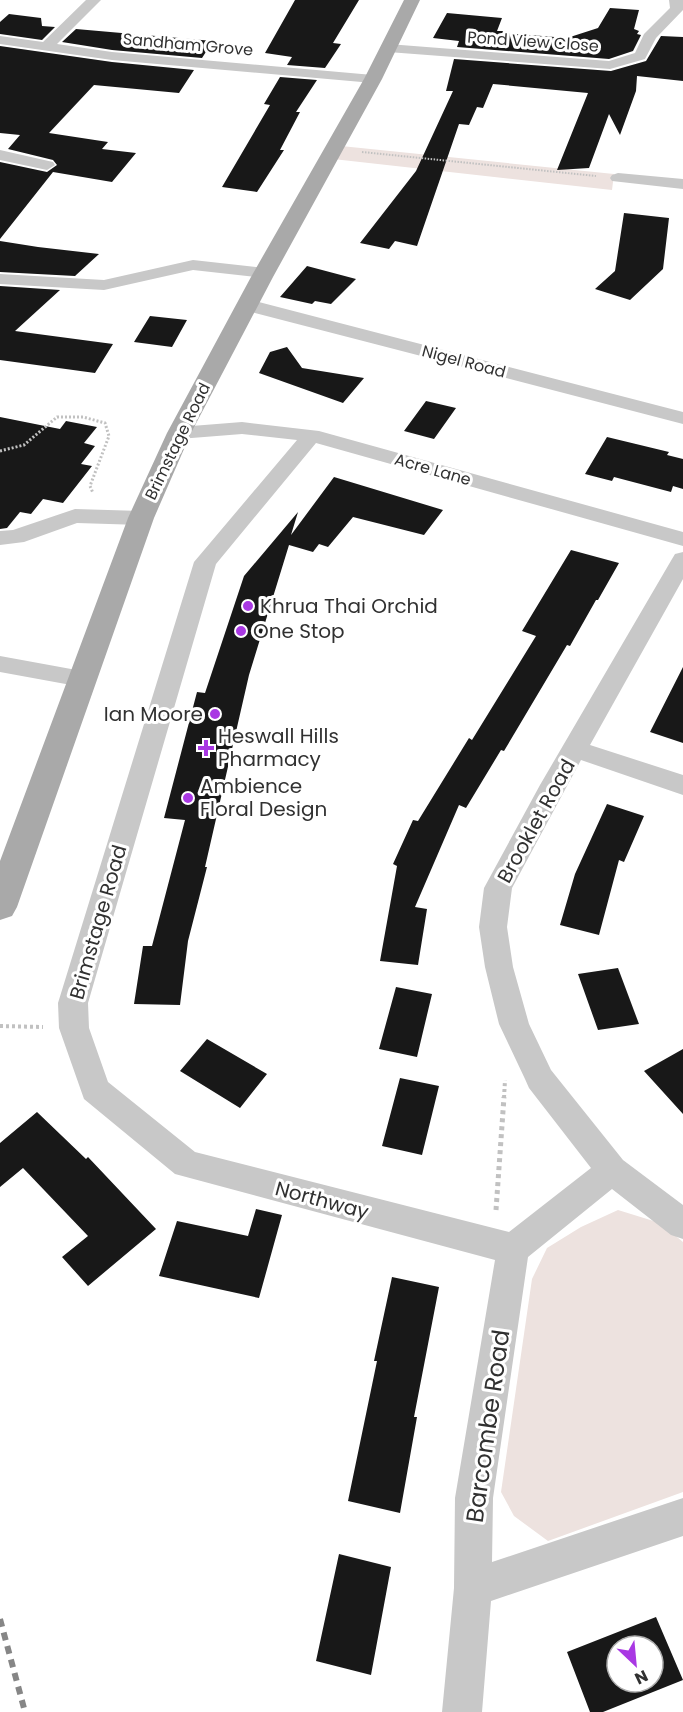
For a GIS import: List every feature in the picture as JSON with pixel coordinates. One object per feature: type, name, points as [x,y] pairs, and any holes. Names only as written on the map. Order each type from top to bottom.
[{"type":"main road","name":"Brimstage Road","points":[[0,907],[141,518],[179,432],[264,273],[373,79],[412,0]]},
{"type":"street","points":[[46,47],[94,0]]},
{"type":"street","name":"Pond View Close","points":[[387,48],[610,65],[640,56],[649,36],[678,9],[676,0]]},
{"type":"street","name":"Sandham Grove","points":[[0,40],[112,56],[373,79]]},
{"type":"street","points":[[0,155],[47,165]]},
{"type":"street","points":[[618,178],[683,184]]},
{"type":"street","points":[[0,279],[104,285],[193,266],[264,273]]},
{"type":"street","name":"Nigel Road","points":[[247,305],[681,418]]},
{"type":"street","name":"Acre Lane","points":[[179,432],[243,428],[312,435],[683,539]]},
{"type":"street","name":"Brimstage Road","points":[[74,1028],[73,1004],[205,562],[312,435]]},
{"type":"street","points":[[0,538],[32,532],[75,516],[141,518]]},
{"type":"street","name":"Brooklet Road","points":[[683,559],[549,792],[498,888],[493,927],[499,967],[514,1024],[540,1079],[612,1170],[683,1224]]},
{"type":"street","points":[[0,664],[82,679]]},
{"type":"street","points":[[575,749],[683,785]]},
{"type":"street","name":"Northway","points":[[74,1028],[95,1089],[186,1164],[504,1246]]},
{"type":"street","points":[[504,1246],[612,1170]]},
{"type":"street","name":"Barcombe Road","points":[[462,1712],[474,1588],[474,1498],[504,1246]]},
{"type":"street","points":[[474,1588],[683,1517]]},
{"type":"path","points":[[334,149],[618,178]]},
{"type":"path","points":[[0,452],[24,445],[57,417],[83,417],[105,423],[109,436],[90,486],[101,516]]},
{"type":"path","points":[[0,1026],[74,1028]]},
{"type":"path","points":[[504,1246],[506,1072]]},
{"type":"shaded area","points":[[341,146],[614,174],[612,190],[333,159]]},
{"type":"shaded area","points":[[618,1210],[660,1223],[683,1242],[683,1492],[548,1541],[514,1516],[501,1492],[532,1279],[547,1248],[581,1227]]},
{"type":"building","points":[[295,0],[359,0],[333,43],[341,44],[325,68],[287,65],[292,57],[265,53]]},
{"type":"building","points":[[610,8],[639,10],[634,29],[639,31],[637,34],[641,35],[633,51],[609,59],[457,47],[459,41],[433,38],[447,13],[502,18],[497,31],[505,31],[504,33],[567,38],[598,28]]},
{"type":"building","points":[[9,14],[41,18],[42,26],[55,27],[42,40],[0,34],[0,22]]},
{"type":"building","points":[[76,29],[213,41],[202,58],[112,50],[62,42]]},
{"type":"building","points":[[661,36],[683,37],[683,81],[637,76],[636,91],[620,135],[609,114],[589,168],[557,170],[588,93],[493,84],[483,108],[477,107],[469,125],[459,124],[417,246],[395,241],[389,249],[360,243],[416,171],[453,91],[446,91],[454,59],[611,71],[646,61]]},
{"type":"building","points":[[0,46],[112,62],[194,70],[179,93],[94,85],[49,133],[108,142],[102,149],[136,153],[112,182],[53,172],[0,239],[0,162],[47,172],[57,165],[53,160],[8,149],[20,135],[0,133]]},
{"type":"building","points":[[280,77],[317,80],[296,112],[300,112],[280,150],[284,150],[257,192],[222,187],[270,105],[264,104]]},
{"type":"building","points":[[624,213],[669,218],[663,269],[630,300],[595,289],[615,271]]},
{"type":"building","points":[[0,241],[99,254],[75,276],[0,272]]},
{"type":"building","points":[[307,266],[356,279],[331,304],[315,301],[312,304],[280,297]]},
{"type":"building","points":[[0,286],[60,290],[15,331],[113,344],[95,373],[0,360]]},
{"type":"building","points":[[150,316],[187,320],[172,347],[134,342]]},
{"type":"building","points":[[287,347],[302,368],[364,378],[343,403],[259,373],[270,352]]},
{"type":"building","points":[[426,401],[456,408],[434,439],[404,431]]},
{"type":"building","points":[[0,417],[60,429],[66,421],[97,427],[84,443],[95,446],[81,464],[92,466],[63,503],[43,499],[31,514],[20,512],[7,528],[0,529]]},
{"type":"building","points":[[607,437],[669,452],[667,455],[683,459],[683,489],[673,486],[671,492],[614,477],[612,481],[585,474]]},
{"type":"building","points":[[334,477],[443,510],[424,535],[353,517],[328,547],[319,544],[313,552],[289,545],[249,675],[205,867],[207,867],[188,941],[180,1005],[134,1004],[143,946],[152,946],[185,820],[164,818],[197,692],[205,693],[244,576],[298,512],[291,535]]},
{"type":"building","points":[[571,550],[619,563],[504,751],[501,750],[466,808],[459,805],[415,907],[427,909],[418,965],[380,961],[397,866],[393,864],[413,820],[418,821],[469,738],[472,740],[536,636],[522,631]]},
{"type":"building","points":[[683,667],[683,743],[650,732]]},
{"type":"building","points":[[607,804],[644,816],[624,862],[619,860],[599,935],[560,925],[575,874]]},
{"type":"building","points":[[618,968],[639,1024],[598,1030],[578,974]]},
{"type":"building","points":[[396,987],[432,994],[417,1057],[379,1049]]},
{"type":"building","points":[[207,1039],[267,1074],[240,1108],[180,1071]]},
{"type":"building","points":[[683,1049],[683,1114],[644,1071]]},
{"type":"building","points":[[400,1078],[439,1086],[422,1155],[382,1146]]},
{"type":"building","points":[[37,1112],[86,1159],[88,1157],[156,1229],[88,1286],[62,1257],[88,1236],[23,1168],[0,1187],[0,1143]]},
{"type":"building","points":[[256,1209],[282,1215],[259,1298],[159,1276],[177,1221],[248,1236]]},
{"type":"building","points":[[392,1277],[439,1287],[414,1417],[417,1417],[400,1513],[348,1501]]},
{"type":"building","points":[[339,1554],[391,1567],[371,1675],[316,1661]]},
{"type":"building","points":[[656,1617],[663,1634],[613,1634]]},
{"type":"building","points":[[605,1637],[605,1694],[648,1694],[603,1712],[590,1712],[567,1652]]},
{"type":"building","points":[[665,1638],[683,1680],[665,1687]]},
{"type":"railway","points":[[0,1619],[25,1712]]},
{"type":"place","name":"Khrua Thai Orchid","points":[[248,606]]},
{"type":"place","name":"One Stop","points":[[241,631]]},
{"type":"place","name":"Ian Moore","points":[[215,714]]},
{"type":"place","name":"Heswall Hills Pharmacy","points":[[206,748]]},
{"type":"place","name":"Ambience Floral Design","points":[[188,798]]}]
